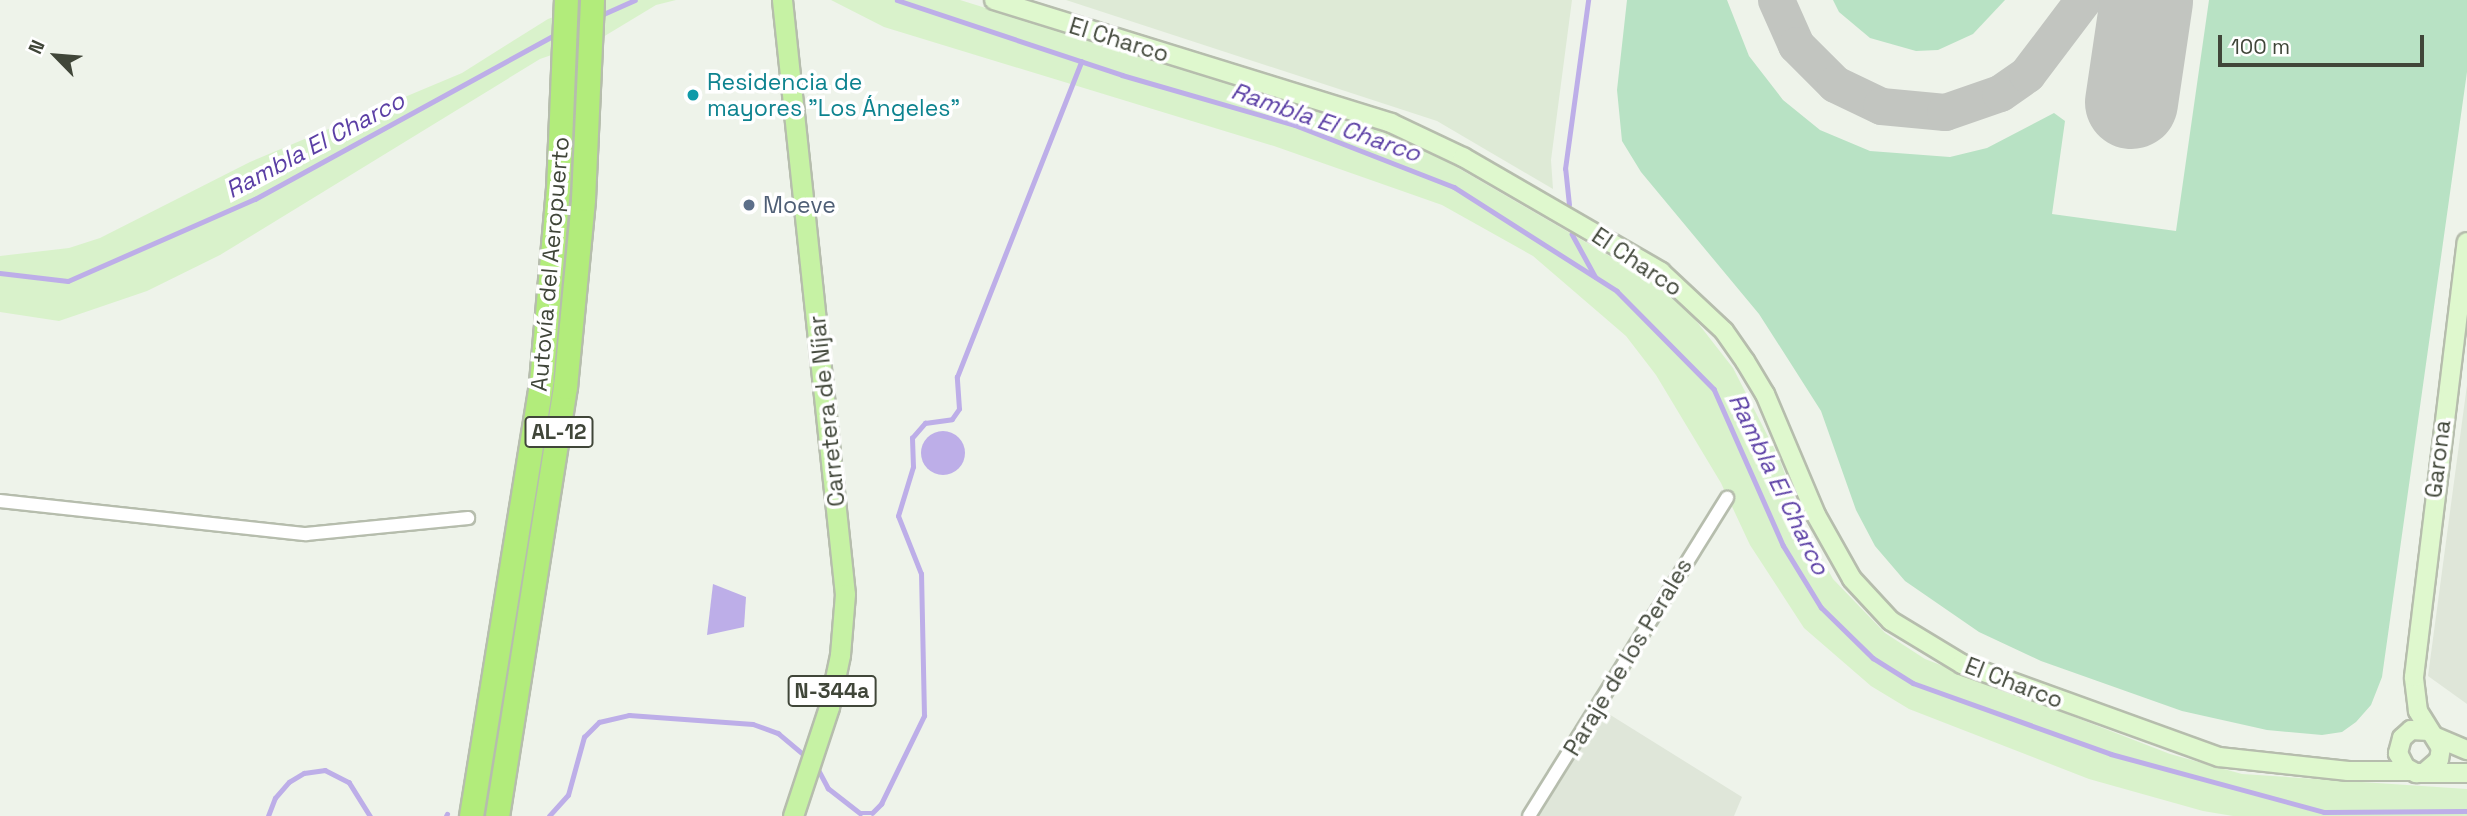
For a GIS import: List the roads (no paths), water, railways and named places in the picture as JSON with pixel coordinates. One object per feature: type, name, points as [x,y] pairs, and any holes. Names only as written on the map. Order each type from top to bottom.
[{"type":"highway","name":"Autovía del Aeropuerto","points":[[497,816],[565,387],[583,199],[592,0]]},
{"type":"highway","name":"Autovía del Aeropuerto","points":[[471,816],[541,382],[566,54],[566,3]]},
{"type":"main road","name":"Carretera de Níjar","points":[[782,0],[845,594],[840,656],[829,707],[793,816]]},
{"type":"main road","name":"El Charco","points":[[994,0],[1391,123],[1463,158],[1661,272],[1724,331],[1745,361],[1765,394],[1839,559],[1874,604],[1915,638],[1962,664],[2196,750],[2250,761],[2363,771],[2467,773]]},
{"type":"main road","name":"Garona","points":[[2414,677],[2467,242]]},
{"type":"main road","points":[[2414,677],[2416,704],[2441,754],[2418,771],[2402,763],[2398,746],[2414,677]]},
{"type":"main road","points":[[2363,771],[2398,746],[2411,730],[2432,734],[2467,750]]},
{"type":"street","name":"Paraje de los Perales","points":[[1529,816],[1727,498]]},
{"type":"street","points":[[0,501],[306,534],[468,518]]},
{"type":"waterway","name":"Rambla El Charco","points":[[599,16],[635,0]]},
{"type":"waterway","name":"Rambla El Charco","points":[[897,0],[1122,75],[1295,125],[1454,187],[1617,291],[1714,389],[1783,545],[1821,607],[1873,658],[1913,683],[2111,754],[2324,812],[2467,811]]},
{"type":"waterway","points":[[1569,205],[1565,169],[1588,0]]},
{"type":"waterway","name":"Rambla El Charco","points":[[0,273],[68,281],[255,199],[555,35]]},
{"type":"waterway","points":[[817,767],[828,788],[860,813],[872,813],[881,804],[924,716],[921,574],[898,516],[913,467],[912,438],[925,423],[952,419],[959,409],[957,377],[1081,62]]},
{"type":"waterway","points":[[1572,234],[1595,276]]},
{"type":"waterway","points":[[549,816],[568,795],[584,737],[599,722],[629,715],[753,724],[778,733],[802,753]]},
{"type":"waterway","points":[[268,816],[275,798],[289,782],[304,773],[325,770],[349,782],[370,816]]},
{"type":"place","name":"Residencia de mayores \"Los Ángeles\"","points":[[693,95]]},
{"type":"place","name":"Moeve","points":[[749,205]]}]
